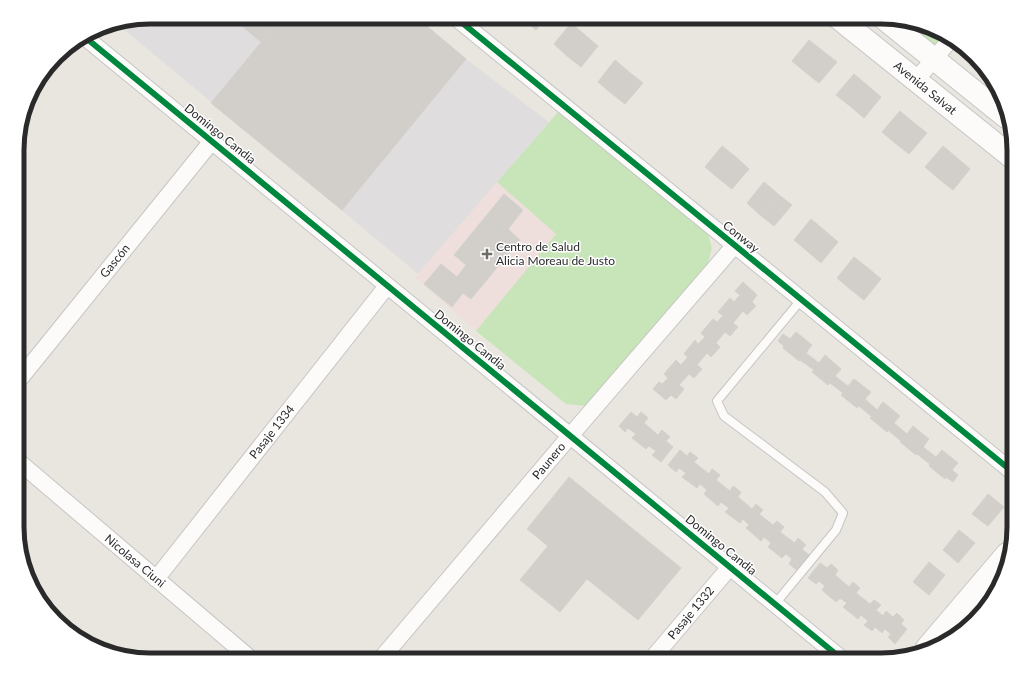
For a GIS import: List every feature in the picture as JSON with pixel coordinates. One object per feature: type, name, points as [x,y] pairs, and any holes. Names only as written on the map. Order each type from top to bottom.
[{"type":"street","name":"Conway","points":[[464,24],[1007,467]]},
{"type":"street","name":"Avenida Salvat","points":[[846,24],[1007,153]]},
{"type":"street","points":[[891,25],[1002,113]]},
{"type":"street","name":"Domingo Candia","points":[[89,40],[834,653]]},
{"type":"street","points":[[916,80],[948,43]]},
{"type":"street","name":"Gascón","points":[[24,374],[212,141]]},
{"type":"street","name":"Paunero","points":[[386,653],[734,246]]},
{"type":"street","name":"Pasaje 1334","points":[[156,579],[387,286]]},
{"type":"street","name":"Nicolasa Ciuni","points":[[24,466],[244,653]]},
{"type":"street","points":[[933,641],[1003,559]]},
{"type":"street","name":"Pasaje 1332","points":[[657,653],[730,567]]},
{"type":"lane","points":[[775,604],[836,530],[843,513],[825,492],[724,416],[717,401],[801,300]]},
{"type":"shaded area","points":[[150,24],[424,24],[466,59],[549,122],[418,274],[121,27]]},
{"type":"shaded area","name":"Centro de Salud Alicia Moreau de Justo","points":[[497,182],[556,234],[476,331],[415,278]]},
{"type":"green space","points":[[891,25],[914,28],[948,43],[934,59]]},
{"type":"green space","points":[[559,111],[697,223],[708,234],[712,248],[708,263],[587,406],[566,404],[476,331],[556,234],[497,182]]},
{"type":"building","points":[[239,24],[276,24],[261,42]]},
{"type":"building","points":[[276,24],[349,24],[255,139],[211,103]]},
{"type":"building","points":[[349,24],[424,24],[466,59],[342,210],[255,139]]},
{"type":"building","points":[[528,24],[541,24],[536,30]]},
{"type":"building","points":[[570,24],[585,35],[567,56],[554,44]]},
{"type":"building","points":[[585,35],[598,46],[581,67],[567,56]]},
{"type":"building","points":[[809,40],[823,51],[805,72],[792,61]]},
{"type":"building","points":[[823,51],[837,62],[819,83],[805,72]]},
{"type":"building","points":[[615,60],[629,72],[611,93],[598,82]]},
{"type":"building","points":[[629,72],[643,83],[625,104],[611,93]]},
{"type":"building","points":[[854,74],[867,85],[850,106],[836,95]]},
{"type":"building","points":[[867,85],[881,97],[864,118],[850,106]]},
{"type":"building","points":[[900,111],[913,122],[895,143],[882,132]]},
{"type":"building","points":[[913,122],[927,133],[909,154],[895,143]]},
{"type":"building","points":[[722,146],[736,157],[718,178],[705,167]]},
{"type":"building","points":[[943,146],[956,157],[939,179],[925,167]]},
{"type":"building","points":[[736,157],[749,169],[732,189],[718,178]]},
{"type":"building","points":[[956,157],[970,169],[953,190],[939,179]]},
{"type":"building","points":[[764,182],[778,194],[760,215],[747,203]]},
{"type":"building","points":[[504,194],[523,210],[508,229],[520,240],[471,299],[463,293],[452,307],[424,284],[441,264],[457,277],[466,265],[454,255]]},
{"type":"building","points":[[778,194],[792,205],[774,226],[760,215]]},
{"type":"building","points":[[811,219],[824,230],[807,251],[794,240]]},
{"type":"building","points":[[824,230],[838,242],[821,263],[807,251]]},
{"type":"building","points":[[854,257],[868,268],[850,289],[837,278]]},
{"type":"building","points":[[868,268],[881,279],[864,300],[850,289]]},
{"type":"building","points":[[743,282],[757,295],[752,302],[756,306],[747,315],[743,311],[733,323],[738,327],[730,336],[725,332],[716,343],[720,347],[711,357],[707,353],[697,365],[702,369],[694,378],[689,374],[679,385],[684,389],[676,399],[671,395],[666,400],[653,389],[659,382],[662,384],[668,378],[664,374],[676,360],[681,365],[688,357],[684,354],[695,340],[698,344],[705,337],[701,333],[713,319],[717,322],[723,316],[718,312],[730,298],[734,302],[740,295],[735,291]]},
{"type":"building","points":[[796,332],[812,345],[806,353],[819,363],[825,355],[841,369],[835,376],[848,386],[854,379],[871,392],[865,399],[877,410],[883,402],[900,416],[894,423],[907,434],[913,426],[929,439],[923,447],[936,457],[942,450],[958,463],[952,470],[958,475],[953,482],[946,477],[945,479],[929,466],[930,464],[917,454],[916,455],[888,430],[887,432],[870,418],[872,417],[859,406],[857,408],[841,395],[843,393],[830,383],[828,385],[812,372],[814,370],[800,360],[799,361],[783,348],[784,346],[778,341],[783,334],[790,339]]},
{"type":"building","points":[[631,412],[637,417],[641,412],[648,418],[644,423],[658,435],[662,430],[670,437],[666,441],[673,447],[661,462],[652,455],[656,451],[649,446],[646,449],[632,438],[636,434],[628,428],[625,432],[619,426]]},
{"type":"building","points":[[680,450],[687,456],[690,452],[698,458],[694,462],[709,474],[712,469],[720,475],[716,480],[730,491],[733,486],[741,492],[738,497],[752,509],[756,504],[763,510],[759,514],[773,525],[777,521],[784,527],[780,532],[795,543],[798,538],[806,545],[802,549],[809,555],[797,570],[789,564],[792,559],[786,554],[782,558],[768,547],[771,543],[764,537],[761,541],[746,528],[749,525],[743,519],[740,523],[725,512],[729,508],[721,502],[718,506],[704,494],[707,490],[700,484],[697,488],[682,477],[686,473],[679,468],[676,472],[668,465]]},
{"type":"building","points":[[569,477],[681,568],[638,620],[587,579],[560,612],[520,580],[548,546],[527,529]]},
{"type":"building","points":[[988,494],[1004,507],[988,526],[972,514]]},
{"type":"building","points":[[959,530],[975,543],[958,563],[943,550]]},
{"type":"building","points":[[929,562],[945,575],[929,595],[913,582]]},
{"type":"building","points":[[820,563],[827,568],[831,564],[838,570],[835,575],[849,587],[853,582],[860,588],[856,593],[870,604],[874,600],[881,605],[876,610],[883,616],[886,611],[893,617],[897,613],[904,620],[901,624],[907,629],[895,644],[888,637],[891,634],[885,629],[882,633],[875,627],[872,631],[864,625],[868,621],[861,615],[858,619],[843,607],[847,603],[840,598],[836,602],[822,590],[825,586],[819,581],[816,584],[808,578]]},
{"type":"cycle path","points":[[464,24],[1007,467]]},
{"type":"cycle path","points":[[89,40],[834,653]]},
{"type":"place","name":"Centro de Salud Alicia Moreau de Justo","points":[[487,254]]}]
